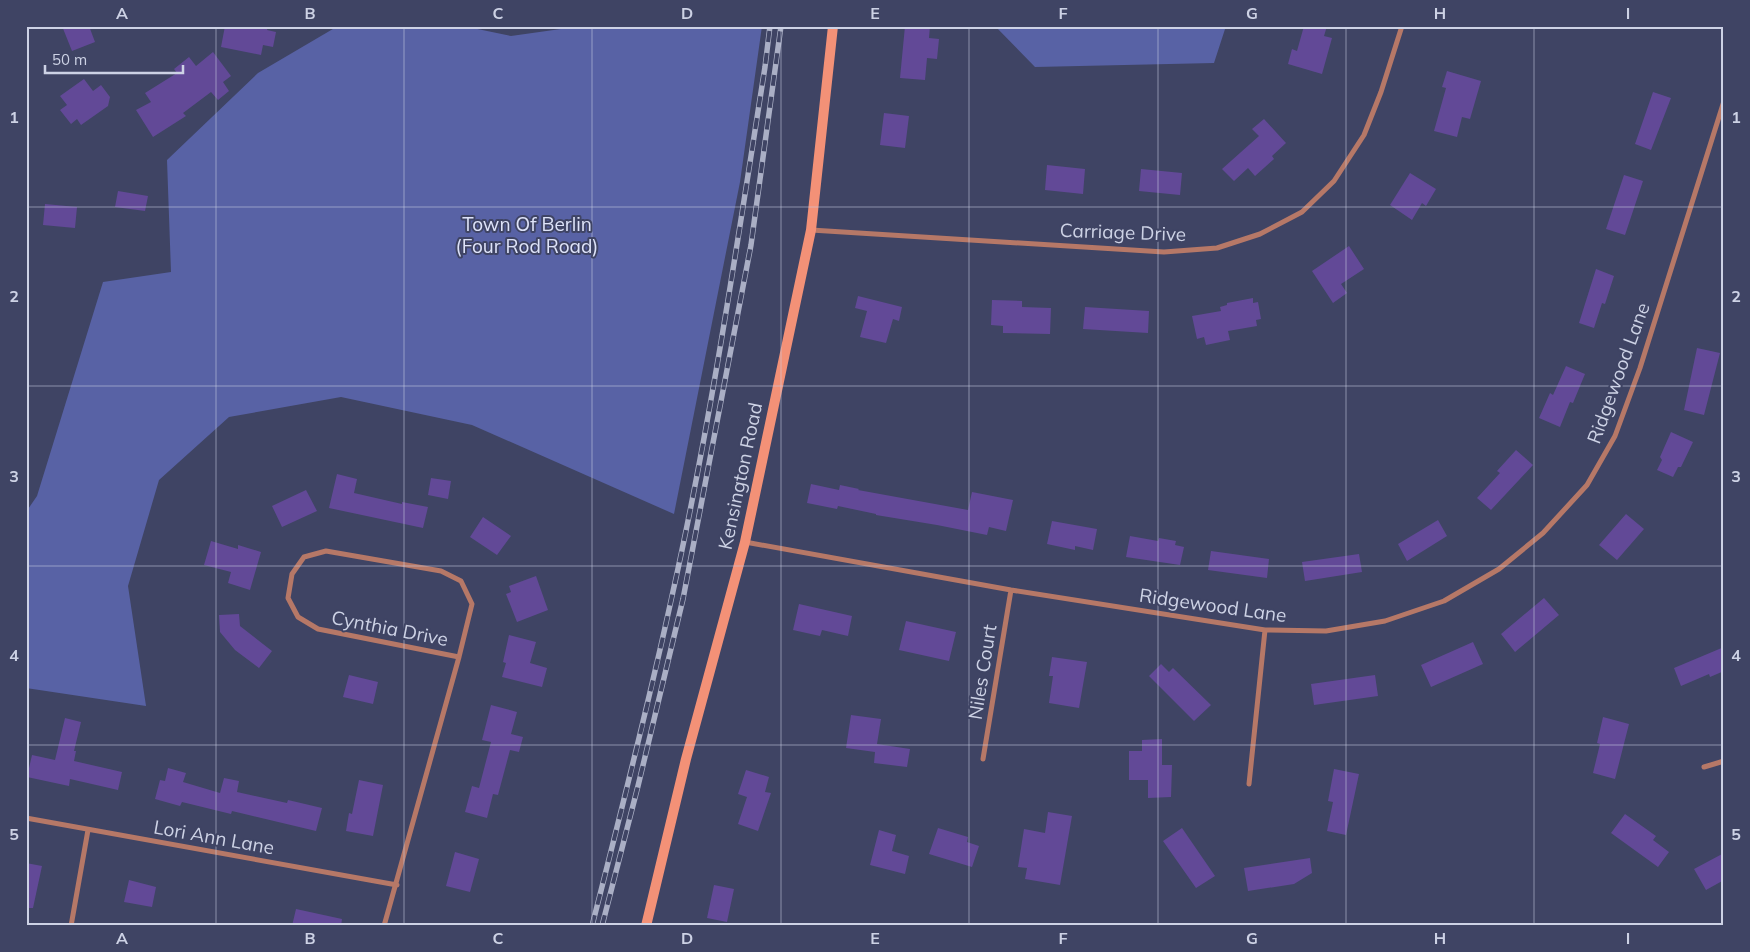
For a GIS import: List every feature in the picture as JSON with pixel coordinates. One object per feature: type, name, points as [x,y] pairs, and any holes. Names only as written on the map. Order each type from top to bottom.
[{"type":"street","points":[[162,26],[169,26]]},
{"type":"street","name":"Kensington Road","points":[[646,926],[686,759],[745,542],[811,230],[833,26]]},
{"type":"street","name":"Carriage Drive","points":[[811,230],[1164,252],[1217,248],[1260,234],[1302,212],[1334,181],[1364,135],[1381,92],[1402,26]]},
{"type":"street","name":"Ridgewood Lane","points":[[745,542],[1011,590],[1264,630],[1326,631],[1385,621],[1444,601],[1499,569],[1543,533],[1586,485],[1615,436],[1640,368],[1724,101]]},
{"type":"street","name":"Cynthia Drive","points":[[384,926],[397,885],[459,657],[472,604],[461,581],[440,570],[326,551],[304,557],[292,574],[288,598],[298,616],[318,629],[459,657]]},
{"type":"street","name":"Niles Court","points":[[983,759],[1011,590]]},
{"type":"street","points":[[1249,784],[1264,630]]},
{"type":"street","points":[[1704,767],[1724,761]]},
{"type":"street","name":"Lori Ann Lane","points":[[26,818],[397,885]]},
{"type":"street","points":[[71,926],[88,830]]},
{"type":"green space","name":"Town Of Berlin (Four Rod Road)","points":[[338,26],[463,26],[511,36],[582,26],[762,26],[740,182],[674,514],[472,425],[341,397],[229,417],[159,480],[128,586],[146,706],[26,688],[26,512],[37,496],[103,282],[171,272],[167,160],[258,73]]},
{"type":"green space","points":[[995,26],[1226,26],[1214,63],[1035,67]]},
{"type":"building","points":[[62,26],[89,26],[95,42],[72,51]]},
{"type":"building","points":[[225,26],[268,26],[267,30],[276,32],[273,47],[263,45],[261,55],[221,47]]},
{"type":"building","points":[[905,26],[930,26],[929,38],[939,39],[937,59],[927,58],[925,80],[900,78]]},
{"type":"building","points":[[1304,26],[1327,26],[1324,36],[1332,38],[1322,74],[1288,64],[1292,49],[1297,51]]},
{"type":"building","points":[[213,52],[231,76],[223,82],[229,91],[218,100],[211,92],[183,113],[186,116],[153,137],[136,110],[151,102],[145,93],[177,73],[174,69],[189,57],[196,66]]},
{"type":"building","points":[[1447,71],[1481,81],[1470,119],[1462,117],[1457,137],[1434,131],[1446,88],[1442,87]]},
{"type":"building","points":[[84,79],[93,91],[101,85],[110,97],[108,106],[81,125],[77,119],[71,124],[60,110],[67,105],[60,96]]},
{"type":"building","points":[[1653,92],[1671,98],[1651,150],[1635,144]]},
{"type":"building","points":[[884,113],[909,116],[905,148],[880,145]]},
{"type":"building","points":[[1264,119],[1286,143],[1272,156],[1274,159],[1255,176],[1248,168],[1234,181],[1222,169],[1259,136],[1252,129]]},
{"type":"building","points":[[1047,165],[1085,169],[1083,194],[1045,190]]},
{"type":"building","points":[[1141,169],[1182,173],[1180,195],[1139,191]]},
{"type":"building","points":[[1410,173],[1436,189],[1426,206],[1422,203],[1412,220],[1390,205]]},
{"type":"building","points":[[1624,175],[1643,181],[1625,235],[1606,229]]},
{"type":"building","points":[[118,191],[148,196],[145,211],[115,207]]},
{"type":"building","points":[[45,204],[77,207],[75,228],[43,225]]},
{"type":"building","points":[[1349,246],[1364,269],[1341,284],[1347,293],[1333,303],[1312,271]]},
{"type":"building","points":[[1596,269],[1614,276],[1605,304],[1602,303],[1594,328],[1579,323]]},
{"type":"building","points":[[858,296],[902,307],[899,321],[893,319],[886,343],[860,337],[867,311],[855,308]]},
{"type":"building","points":[[1253,298],[1253,303],[1258,302],[1261,319],[1256,320],[1257,326],[1228,331],[1230,340],[1206,345],[1204,337],[1197,339],[1192,316],[1221,311],[1220,307],[1227,305],[1227,303]]},
{"type":"building","points":[[992,300],[1022,301],[1022,307],[1051,308],[1050,334],[1003,333],[1003,326],[991,325]]},
{"type":"building","points":[[1085,307],[1149,311],[1148,333],[1083,329]]},
{"type":"building","points":[[1697,348],[1720,353],[1704,415],[1684,410]]},
{"type":"building","points":[[1566,366],[1585,374],[1573,403],[1570,402],[1560,427],[1539,418],[1550,393],[1553,395]]},
{"type":"building","points":[[1671,432],[1693,442],[1681,467],[1678,467],[1673,477],[1657,470],[1662,460],[1660,457]]},
{"type":"building","points":[[1516,450],[1533,465],[1491,510],[1477,498],[1500,473],[1497,471]]},
{"type":"building","points":[[337,474],[357,479],[354,493],[402,504],[402,502],[428,507],[423,528],[329,508]]},
{"type":"building","points":[[431,478],[451,481],[448,499],[428,495]]},
{"type":"building","points":[[811,484],[839,490],[840,485],[968,510],[972,492],[1013,500],[1006,531],[989,527],[987,535],[876,515],[838,506],[837,509],[807,503]]},
{"type":"building","points":[[306,490],[317,511],[282,527],[272,506]]},
{"type":"building","points":[[1626,514],[1644,529],[1617,560],[1599,545]]},
{"type":"building","points":[[483,517],[511,536],[497,555],[470,537]]},
{"type":"building","points":[[1438,520],[1447,536],[1407,561],[1398,544]]},
{"type":"building","points":[[1052,521],[1097,529],[1093,550],[1075,546],[1075,550],[1047,544]]},
{"type":"building","points":[[1130,536],[1158,541],[1159,538],[1176,541],[1175,545],[1184,547],[1180,565],[1126,557]]},
{"type":"building","points":[[211,541],[238,549],[238,545],[261,552],[250,590],[228,583],[231,572],[204,565]]},
{"type":"building","points":[[1211,551],[1269,559],[1267,578],[1208,570]]},
{"type":"building","points":[[1359,554],[1362,572],[1305,581],[1302,562]]},
{"type":"building","points":[[536,576],[548,610],[517,622],[506,594],[511,592],[509,586]]},
{"type":"building","points":[[1544,598],[1559,615],[1515,652],[1501,634]]},
{"type":"building","points":[[799,604],[852,616],[848,636],[822,630],[820,636],[793,630]]},
{"type":"building","points":[[239,614],[240,626],[272,651],[259,668],[235,650],[220,632],[219,615]]},
{"type":"building","points":[[906,621],[956,632],[949,661],[899,650]]},
{"type":"building","points":[[509,635],[536,642],[530,663],[547,668],[542,687],[502,677],[506,663],[503,662]]},
{"type":"building","points":[[1473,642],[1483,664],[1431,687],[1421,665]]},
{"type":"building","points":[[1724,647],[1724,671],[1710,677],[1709,674],[1681,686],[1674,668]]},
{"type":"building","points":[[1052,657],[1087,662],[1079,708],[1049,703],[1053,676],[1049,676]]},
{"type":"building","points":[[1161,664],[1169,672],[1173,668],[1211,705],[1194,721],[1149,676]]},
{"type":"building","points":[[349,675],[378,682],[373,704],[343,697]]},
{"type":"building","points":[[1375,675],[1378,696],[1314,705],[1311,684]]},
{"type":"building","points":[[491,705],[517,712],[511,734],[523,737],[519,752],[510,750],[498,795],[493,794],[487,818],[465,812],[472,786],[479,788],[491,742],[482,740]]},
{"type":"building","points":[[851,715],[881,719],[877,744],[910,749],[907,767],[874,763],[875,752],[846,748]]},
{"type":"building","points":[[1603,717],[1629,724],[1615,779],[1593,773],[1600,744],[1597,743]]},
{"type":"building","points":[[65,718],[81,722],[74,751],[76,751],[74,761],[122,772],[118,790],[70,779],[69,786],[27,777],[32,755],[55,760]]},
{"type":"building","points":[[1162,739],[1162,765],[1172,765],[1171,797],[1148,798],[1148,780],[1129,780],[1129,751],[1142,751],[1142,740]]},
{"type":"building","points":[[168,768],[186,773],[183,782],[220,793],[224,778],[239,781],[237,792],[287,803],[288,800],[322,808],[316,831],[232,811],[231,814],[182,802],[180,806],[155,799],[160,780],[165,781]]},
{"type":"building","points":[[1334,769],[1359,774],[1346,835],[1327,831],[1333,802],[1328,801]]},
{"type":"building","points":[[746,770],[769,777],[765,792],[771,793],[758,831],[738,824],[747,797],[738,794]]},
{"type":"building","points":[[359,780],[383,785],[373,836],[346,831],[349,813],[352,814]]},
{"type":"building","points":[[1048,812],[1072,816],[1060,885],[1025,879],[1027,868],[1018,867],[1024,829],[1045,833]]},
{"type":"building","points":[[1625,814],[1656,836],[1653,840],[1669,852],[1658,867],[1611,833]]},
{"type":"building","points":[[938,828],[968,837],[967,842],[979,846],[972,867],[929,854]]},
{"type":"building","points":[[1182,828],[1215,876],[1196,888],[1163,841]]},
{"type":"building","points":[[879,830],[896,835],[892,851],[909,856],[905,874],[870,865]]},
{"type":"building","points":[[455,852],[479,859],[470,892],[446,886]]},
{"type":"building","points":[[1724,853],[1724,880],[1706,890],[1694,869]]},
{"type":"building","points":[[1310,858],[1312,873],[1294,884],[1248,891],[1244,868]]},
{"type":"building","points":[[26,863],[42,866],[33,908],[26,908]]},
{"type":"building","points":[[129,880],[156,887],[152,907],[124,902]]},
{"type":"building","points":[[714,885],[734,889],[727,922],[707,918]]},
{"type":"building","points":[[296,909],[342,919],[341,926],[292,926]]},
{"type":"railway","points":[[592,926],[644,720],[686,531],[723,333],[770,26]]},
{"type":"railway","points":[[602,926],[683,599],[751,245],[781,26]]}]
